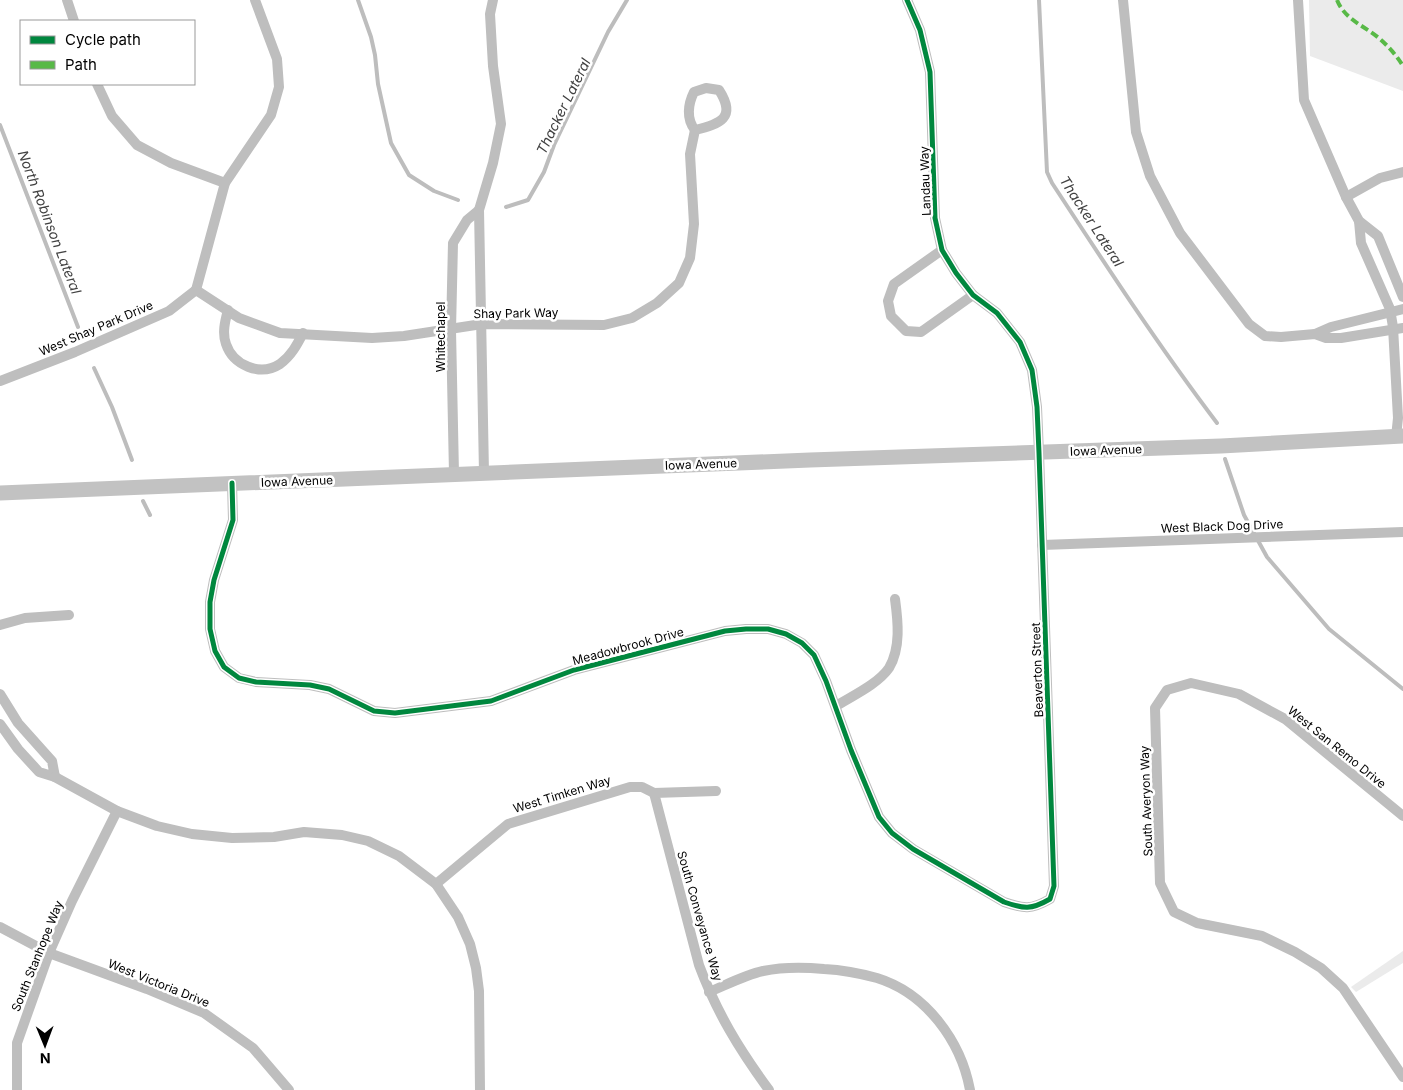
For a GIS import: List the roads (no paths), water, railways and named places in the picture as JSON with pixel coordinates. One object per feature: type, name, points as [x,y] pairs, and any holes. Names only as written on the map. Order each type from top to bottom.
[{"type":"street","points":[[68,0],[74,20]]},
{"type":"street","points":[[196,290],[225,183],[271,115],[279,87],[277,59],[255,0]]},
{"type":"street","name":"Whitechapel","points":[[484,472],[479,210],[501,124],[493,66],[490,14],[493,0]]},
{"type":"street","name":"Landau Way","points":[[907,0],[920,30],[930,72],[935,218],[942,250],[972,294],[997,313],[1020,342],[1032,370],[1037,407],[1039,452]]},
{"type":"street","points":[[1123,0],[1136,132],[1150,176],[1180,233],[1249,324],[1266,336],[1281,337],[1315,334],[1331,326],[1403,309]]},
{"type":"street","points":[[1298,0],[1304,100],[1346,197],[1360,221],[1378,236],[1403,297]]},
{"type":"street","points":[[98,85],[112,116],[137,145],[171,163],[225,183]]},
{"type":"street","points":[[706,88],[719,90],[726,101],[727,112],[720,122],[695,130],[690,124],[689,115],[690,102],[694,92],[706,88]]},
{"type":"street","name":"Shay Park Way","points":[[196,290],[239,318],[280,332],[372,338],[404,336],[482,324],[604,325],[632,318],[657,303],[679,283],[690,258],[694,224],[690,154],[695,130]]},
{"type":"street","points":[[1346,197],[1380,178],[1403,172]]},
{"type":"street","name":"Whitechapel","points":[[454,474],[451,330],[454,243],[467,220],[479,210]]},
{"type":"street","points":[[1360,221],[1361,243],[1398,329],[1398,418],[1400,437]]},
{"type":"street","points":[[942,250],[894,284],[888,301],[891,316],[906,331],[921,332],[972,294]]},
{"type":"street","name":"West Shay Park Drive","points":[[0,381],[75,352],[169,310],[196,290]]},
{"type":"street","points":[[228,310],[224,330],[226,345],[236,360],[250,368],[268,368],[278,365],[294,350],[303,333]]},
{"type":"street","points":[[1315,334],[1326,338],[1341,338],[1398,329]]},
{"type":"street","name":"Iowa Avenue","points":[[0,493],[484,472],[1221,446],[1400,437]]},
{"type":"street","name":"Beaverton Street","points":[[1039,452],[1054,886]]},
{"type":"street","name":"Meadowbrook Drive","points":[[232,483],[233,520],[214,580],[210,602],[210,629],[215,651],[224,667],[239,678],[256,682],[310,685],[329,689],[374,711],[395,713],[491,701],[584,668],[726,631],[768,629],[786,634],[802,643],[814,655],[879,817],[892,833],[921,854],[1004,902],[1019,907],[1030,908],[1050,899],[1054,886]]},
{"type":"street","name":"West Black Dog Drive","points":[[1042,545],[1403,532]]},
{"type":"street","points":[[836,706],[871,684],[888,668],[896,650],[898,618],[895,599]]},
{"type":"street","points":[[0,625],[25,618],[69,615]]},
{"type":"street","name":"West San Remo Drive","points":[[1167,690],[1190,683],[1239,694],[1284,719],[1403,816]]},
{"type":"street","name":"South Averyon Way","points":[[1167,690],[1155,708],[1160,883],[1174,912],[1197,923],[1262,936],[1295,952],[1321,968],[1342,988],[1403,1076]]},
{"type":"street","points":[[0,694],[3,708],[52,761],[55,777]]},
{"type":"street","points":[[0,724],[38,772],[55,777],[117,811],[157,826],[192,834],[232,838],[274,837],[304,832],[342,835],[368,841],[399,856],[436,884],[458,917],[470,944],[476,968],[479,992],[480,1090]]},
{"type":"street","name":"West Timken Way","points":[[436,884],[508,824],[630,786],[642,787],[654,793],[716,791]]},
{"type":"street","name":"South Conveyance Way","points":[[654,793],[699,965],[709,992],[743,1054],[769,1090]]},
{"type":"street","name":"South Stanhope Way","points":[[17,1090],[17,1043],[49,953],[72,901],[117,811]]},
{"type":"street","name":"West Victoria Drive","points":[[0,927],[49,953],[147,989],[204,1013],[253,1048],[289,1090]]},
{"type":"street","points":[[709,992],[762,971],[787,968],[847,971],[878,978],[898,987],[915,998],[938,1019],[960,1055],[970,1090]]},
{"type":"waterway","name":"Thacker Lateral","points":[[358,0],[371,37],[378,84],[391,143],[409,175],[434,191],[458,200]]},
{"type":"waterway","name":"Thacker Lateral","points":[[506,207],[528,200],[544,172],[554,145],[608,32],[627,0]]},
{"type":"waterway","name":"Thacker Lateral","points":[[1039,0],[1047,172],[1052,183],[1132,304],[1217,423]]},
{"type":"waterway","name":"North Robinson Lateral","points":[[0,125],[78,327]]},
{"type":"waterway","name":"North Robinson Lateral","points":[[94,368],[112,407],[132,460]]},
{"type":"waterway","name":"Thacker Lateral","points":[[1225,459],[1244,515],[1267,557],[1329,629],[1403,689]]},
{"type":"waterway","name":"North Robinson Lateral","points":[[143,501],[150,515]]}]
